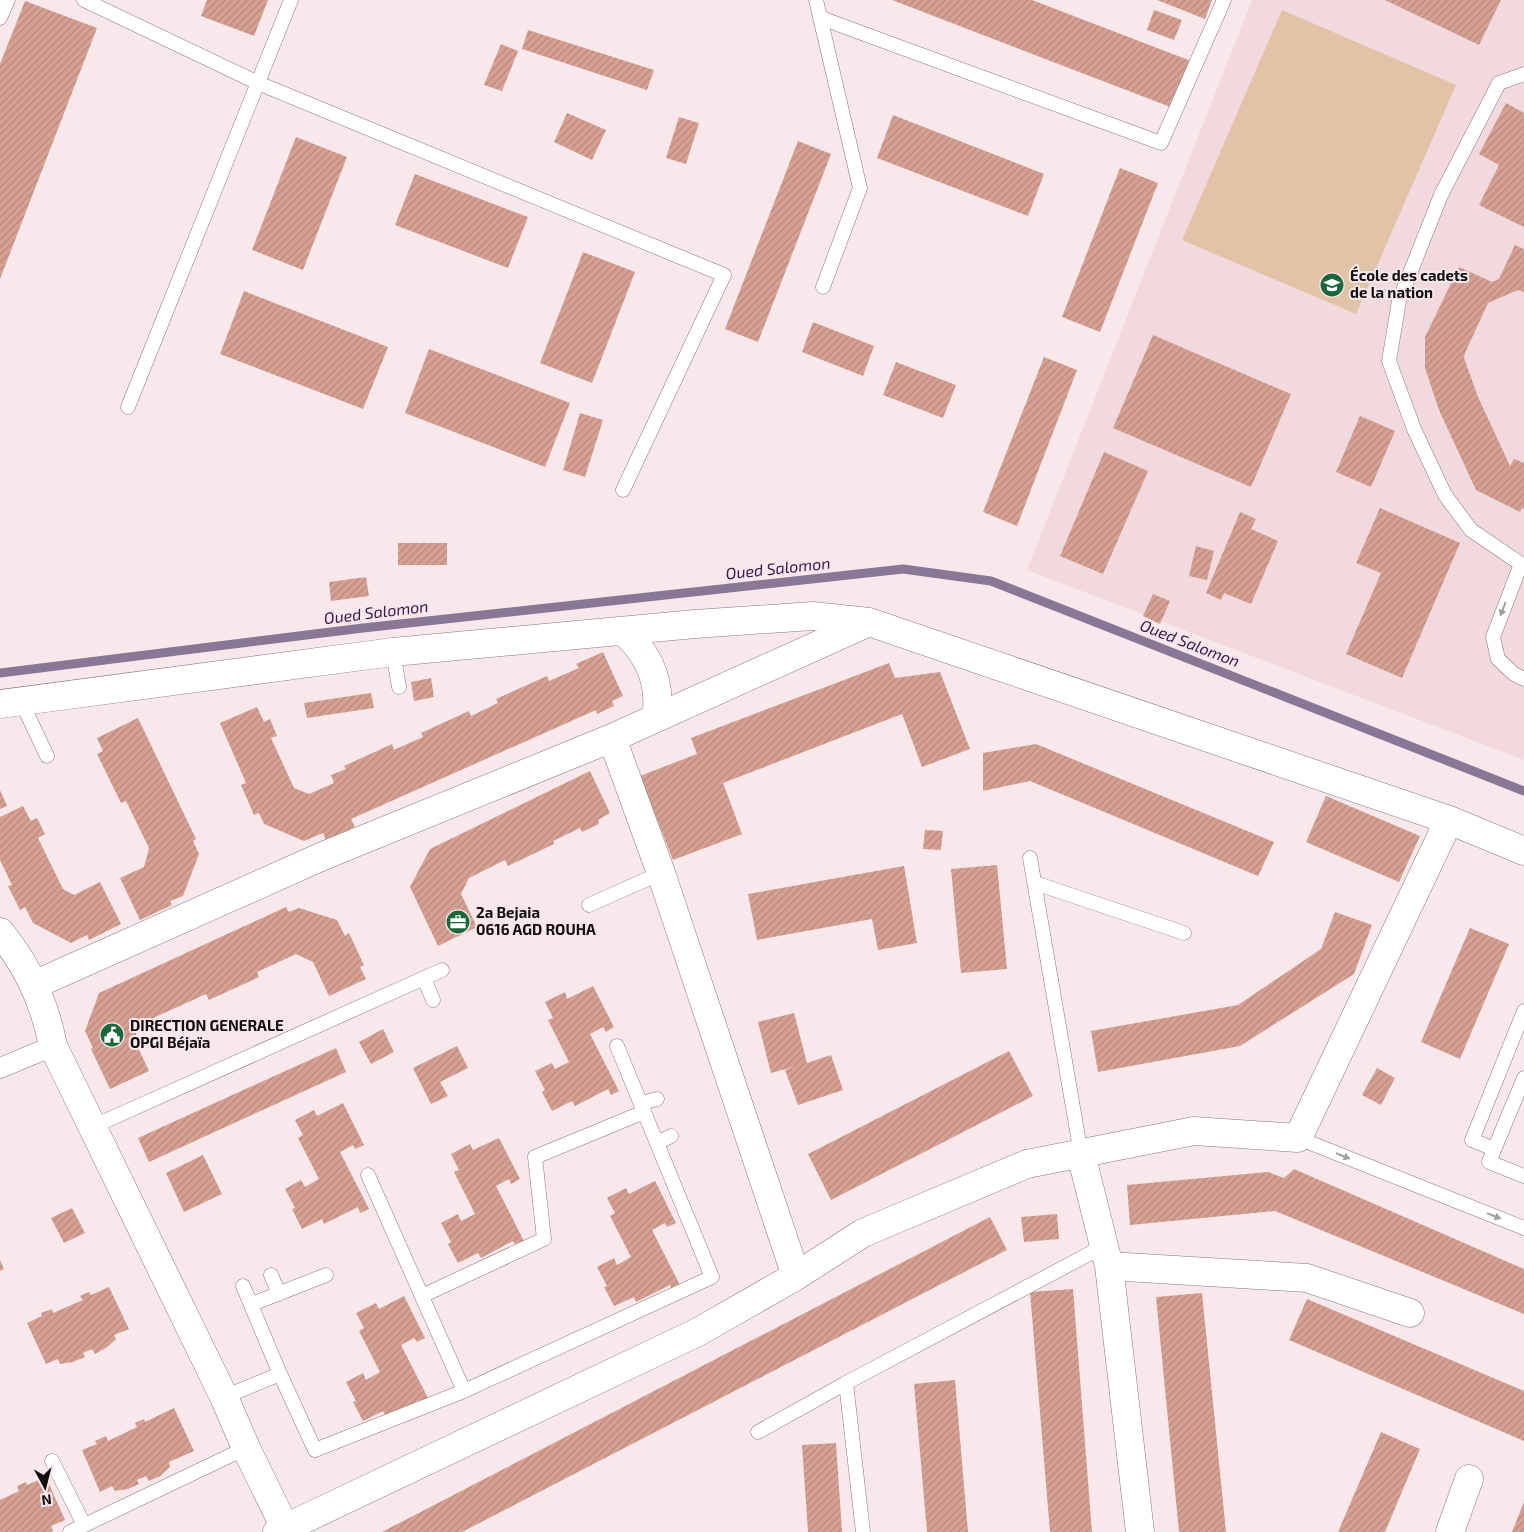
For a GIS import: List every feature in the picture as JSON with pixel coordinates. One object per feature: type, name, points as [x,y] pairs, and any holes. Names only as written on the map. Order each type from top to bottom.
[{"type":"street","points":[[10,702],[394,652],[813,616],[868,622],[1449,820],[1524,851]]},
{"type":"street","points":[[34,985],[323,856],[612,738],[868,622]]},
{"type":"street","points":[[623,631],[640,648],[652,670],[658,693],[656,718]]},
{"type":"street","points":[[612,738],[660,873],[796,1276]]},
{"type":"street","points":[[0,932],[21,960],[34,985],[44,1010],[53,1046],[224,1397],[283,1531],[698,1332],[796,1276],[863,1233],[1027,1164],[1194,1130],[1298,1138],[1449,820]]},
{"type":"street","points":[[0,1068],[53,1046]]},
{"type":"street","points":[[1081,1154],[1107,1256],[1140,1532]]},
{"type":"street","points":[[1107,1256],[1307,1278],[1410,1313]]},
{"type":"street","points":[[1450,1532],[1469,1479]]},
{"type":"lane","points":[[0,18],[8,0]]},
{"type":"lane","points":[[84,0],[258,83],[724,275],[623,490]]},
{"type":"lane","points":[[128,407],[291,0]]},
{"type":"lane","points":[[816,0],[860,188],[823,287]]},
{"type":"lane","points":[[821,18],[1161,144],[1224,0]]},
{"type":"lane","points":[[1524,74],[1499,82],[1441,195],[1399,300],[1389,360],[1414,429],[1445,495],[1471,530],[1522,565],[1492,637],[1498,659],[1514,674],[1524,679]]},
{"type":"lane","points":[[394,652],[398,687]]},
{"type":"lane","points":[[10,702],[47,756]]},
{"type":"lane","points":[[1030,858],[1081,1154]]},
{"type":"lane","points":[[589,905],[660,873]]},
{"type":"lane","points":[[1034,883],[1184,933]]},
{"type":"lane","points":[[92,1128],[180,1084],[315,1023],[442,970]]},
{"type":"lane","points":[[424,978],[433,1000]]},
{"type":"lane","points":[[1494,1149],[1472,1140],[1524,1011]]},
{"type":"lane","points":[[243,1286],[280,1374],[316,1450],[464,1391],[712,1277],[617,1046]]},
{"type":"lane","points":[[1524,1078],[1518,1110],[1494,1149],[1489,1162],[1524,1176]]},
{"type":"lane","points":[[422,1296],[544,1239],[535,1157],[657,1099]]},
{"type":"lane","points":[[657,1143],[671,1136]]},
{"type":"lane","points":[[1298,1138],[1524,1228]]},
{"type":"lane","points":[[368,1175],[395,1249],[422,1296],[464,1391]]},
{"type":"lane","points":[[758,1432],[846,1383],[1107,1256]]},
{"type":"lane","points":[[270,1275],[280,1294]]},
{"type":"lane","points":[[252,1304],[326,1276]]},
{"type":"lane","points":[[224,1397],[280,1374]]},
{"type":"lane","points":[[846,1383],[863,1532]]},
{"type":"lane","points":[[70,1532],[246,1448]]},
{"type":"lane","points":[[52,1461],[84,1525]]},
{"type":"shaded area","name":"École des cadets de la nation","points":[[1252,0],[1524,0],[1524,760],[1027,570]]},
{"type":"shaded area","points":[[1282,10],[1456,85],[1356,314],[1182,240]]},
{"type":"building","points":[[207,0],[268,0],[254,36],[201,16]]},
{"type":"building","points":[[892,0],[1032,0],[1191,61],[1173,108]]},
{"type":"building","points":[[1157,0],[1212,0],[1205,19]]},
{"type":"building","points":[[1385,0],[1501,0],[1479,45]]},
{"type":"building","points":[[25,1],[97,28],[0,279],[0,64]]},
{"type":"building","points":[[1154,10],[1182,20],[1174,40],[1147,30]]},
{"type":"building","points":[[528,30],[654,70],[647,90],[522,49]]},
{"type":"building","points":[[501,44],[518,51],[502,91],[484,85]]},
{"type":"building","points":[[1506,103],[1524,113],[1524,227],[1479,205],[1499,165],[1479,154]]},
{"type":"building","points":[[567,113],[606,130],[592,160],[554,142]]},
{"type":"building","points":[[893,115],[1044,174],[1028,216],[877,158]]},
{"type":"building","points":[[679,117],[699,123],[686,164],[666,158]]},
{"type":"building","points":[[296,137],[347,157],[303,270],[252,250]]},
{"type":"building","points":[[798,141],[831,154],[758,342],[725,329]]},
{"type":"building","points":[[1120,168],[1158,183],[1100,332],[1062,317]]},
{"type":"building","points":[[415,174],[528,217],[508,268],[395,225]]},
{"type":"building","points":[[1515,245],[1524,249],[1524,292],[1518,290],[1488,303],[1464,358],[1478,397],[1510,466],[1514,459],[1524,463],[1524,509],[1522,508],[1520,512],[1476,490],[1439,410],[1425,368],[1425,337],[1459,267],[1492,282],[1499,279]]},
{"type":"building","points":[[583,252],[635,272],[592,383],[540,363]]},
{"type":"building","points":[[244,291],[388,347],[363,409],[220,354]]},
{"type":"building","points":[[813,322],[874,346],[863,376],[802,352]]},
{"type":"building","points":[[1153,335],[1291,394],[1251,487],[1113,428]]},
{"type":"building","points":[[429,349],[570,403],[545,467],[405,413]]},
{"type":"building","points":[[1044,357],[1077,370],[1017,526],[983,512]]},
{"type":"building","points":[[896,362],[956,385],[943,418],[883,395]]},
{"type":"building","points":[[580,413],[603,420],[585,477],[563,470]]},
{"type":"building","points":[[1360,416],[1395,431],[1371,487],[1336,472]]},
{"type":"building","points":[[1104,452],[1148,471],[1103,574],[1060,556]]},
{"type":"building","points":[[1380,508],[1460,543],[1402,678],[1346,654],[1381,573],[1356,563]]},
{"type":"building","points":[[1240,512],[1256,519],[1251,529],[1278,541],[1251,604],[1224,593],[1221,600],[1206,593]]},
{"type":"building","points":[[398,543],[447,543],[447,565],[398,565]]},
{"type":"building","points":[[1196,546],[1214,551],[1207,580],[1189,576]]},
{"type":"building","points":[[366,577],[369,596],[331,601],[329,582]]},
{"type":"building","points":[[1153,594],[1170,601],[1160,624],[1143,616]]},
{"type":"building","points":[[603,652],[623,696],[612,701],[614,706],[597,714],[596,710],[351,819],[355,827],[326,840],[323,833],[304,841],[264,824],[259,813],[254,815],[241,785],[246,783],[220,723],[257,707],[264,722],[270,719],[277,736],[271,738],[294,788],[309,794],[334,783],[331,775],[346,769],[344,766],[392,744],[394,750],[423,737],[421,733],[469,711],[471,716],[498,703],[496,699],[547,676],[549,681],[579,668],[576,664]]},
{"type":"building","points":[[889,663],[895,678],[940,672],[970,749],[922,767],[902,714],[723,783],[742,834],[673,860],[640,776],[697,754],[691,738]]},
{"type":"building","points":[[431,678],[434,697],[414,701],[411,682]]},
{"type":"building","points":[[371,693],[374,708],[307,718],[304,703]]},
{"type":"building","points":[[138,718],[196,839],[193,841],[199,854],[183,896],[170,901],[172,905],[140,920],[120,878],[144,867],[149,848],[126,801],[121,803],[97,754],[103,751],[97,738]]},
{"type":"building","points":[[1036,744],[1274,842],[1258,876],[1030,781],[983,791],[983,753]]},
{"type":"building","points":[[590,771],[610,813],[598,820],[599,824],[582,832],[580,828],[553,841],[554,844],[508,866],[505,860],[469,878],[461,894],[477,927],[438,946],[410,887],[430,849]]},
{"type":"building","points":[[0,790],[7,806],[0,809]]},
{"type":"building","points":[[1326,796],[1420,836],[1399,882],[1306,842]]},
{"type":"building","points":[[23,806],[31,821],[37,818],[45,834],[38,838],[63,889],[74,895],[100,882],[121,924],[89,940],[87,935],[71,943],[33,923],[25,907],[20,910],[8,886],[12,885],[0,860],[0,817]]},
{"type":"building","points":[[925,830],[943,831],[941,850],[923,849]]},
{"type":"building","points":[[997,865],[1007,969],[961,973],[951,869]]},
{"type":"building","points":[[904,866],[917,943],[878,950],[872,919],[757,940],[748,894]]},
{"type":"building","points":[[286,907],[289,912],[299,908],[337,920],[345,936],[349,933],[364,965],[360,967],[366,979],[329,996],[313,962],[296,954],[257,972],[259,977],[209,1000],[206,994],[140,1024],[134,1039],[149,1071],[110,1089],[91,1049],[93,1048],[85,1031],[99,993]]},
{"type":"building","points":[[1335,912],[1372,925],[1354,974],[1240,1046],[1098,1072],[1091,1031],[1238,1005],[1321,949]]},
{"type":"building","points":[[1470,928],[1509,944],[1460,1059],[1421,1042]]},
{"type":"building","points":[[593,986],[614,1027],[606,1032],[603,1027],[590,1034],[619,1091],[611,1095],[608,1089],[575,1106],[572,1101],[552,1111],[542,1092],[545,1090],[535,1071],[552,1063],[555,1069],[569,1062],[548,1020],[553,1018],[545,1002],[565,992],[567,999]]},
{"type":"building","points":[[794,1013],[807,1063],[831,1055],[843,1090],[798,1105],[785,1070],[797,1066],[771,1073],[758,1022]]},
{"type":"building","points":[[383,1029],[394,1052],[371,1064],[359,1042]]},
{"type":"building","points":[[457,1046],[468,1068],[440,1082],[448,1096],[431,1104],[413,1068]]},
{"type":"building","points":[[336,1048],[346,1072],[149,1162],[138,1138]]},
{"type":"building","points":[[1009,1051],[1033,1096],[831,1200],[808,1154]]},
{"type":"building","points":[[1377,1068],[1395,1078],[1381,1105],[1362,1095]]},
{"type":"building","points":[[343,1103],[364,1145],[355,1149],[353,1145],[340,1152],[369,1209],[360,1213],[358,1207],[324,1224],[322,1219],[302,1229],[292,1209],[295,1208],[285,1189],[301,1180],[305,1187],[319,1179],[298,1138],[303,1135],[295,1120],[314,1110],[317,1116]]},
{"type":"building","points":[[499,1138],[520,1179],[511,1184],[509,1179],[496,1186],[525,1243],[517,1247],[513,1241],[481,1258],[478,1253],[458,1263],[448,1244],[451,1242],[441,1223],[458,1214],[461,1221],[475,1214],[454,1172],[459,1170],[451,1154],[470,1144],[473,1150]]},
{"type":"building","points":[[203,1155],[222,1194],[184,1212],[166,1173]]},
{"type":"building","points":[[1294,1169],[1524,1269],[1524,1314],[1275,1211],[1130,1225],[1127,1185],[1268,1172],[1284,1178]]},
{"type":"building","points":[[655,1181],[676,1223],[667,1227],[665,1223],[652,1230],[681,1287],[673,1291],[670,1285],[636,1302],[634,1297],[614,1306],[604,1287],[607,1286],[597,1267],[614,1258],[617,1265],[631,1257],[610,1216],[615,1213],[607,1198],[626,1188],[629,1194]]},
{"type":"building","points":[[72,1208],[85,1233],[64,1243],[51,1218]]},
{"type":"building","points":[[1057,1214],[1059,1239],[1024,1242],[1021,1217]]},
{"type":"building","points":[[990,1217],[1007,1250],[462,1532],[382,1532]]},
{"type":"building","points":[[0,1260],[4,1269],[0,1271]]},
{"type":"building","points":[[109,1287],[129,1329],[114,1335],[116,1339],[106,1348],[95,1354],[92,1349],[83,1353],[85,1357],[73,1362],[60,1364],[58,1359],[46,1364],[27,1323],[42,1316],[41,1313],[52,1309],[53,1313],[83,1300],[80,1296],[89,1292],[91,1295]]},
{"type":"building","points":[[1073,1289],[1092,1532],[1050,1532],[1030,1292]]},
{"type":"building","points":[[1202,1293],[1226,1532],[1179,1532],[1156,1297]]},
{"type":"building","points":[[404,1296],[425,1338],[417,1342],[414,1338],[401,1345],[430,1402],[422,1406],[419,1400],[386,1417],[383,1411],[363,1421],[353,1402],[356,1401],[346,1382],[363,1373],[366,1380],[380,1372],[359,1331],[364,1328],[356,1313],[376,1303],[379,1309]]},
{"type":"building","points":[[1307,1299],[1524,1391],[1524,1441],[1289,1340]]},
{"type":"building","points":[[955,1380],[968,1532],[927,1532],[914,1384]]},
{"type":"building","points":[[174,1408],[194,1451],[169,1462],[170,1467],[160,1476],[149,1481],[146,1476],[137,1480],[139,1484],[128,1489],[115,1491],[112,1486],[100,1492],[82,1450],[97,1444],[95,1441],[106,1436],[108,1441],[137,1427],[135,1423],[144,1419],[145,1422]]},
{"type":"building","points":[[1381,1432],[1420,1449],[1385,1532],[1338,1532]]},
{"type":"building","points":[[836,1443],[842,1532],[808,1532],[802,1445]]},
{"type":"building","points":[[46,1477],[65,1520],[51,1526],[53,1530],[51,1532],[0,1532],[0,1500],[19,1491],[17,1486],[26,1482],[27,1485]]},
{"type":"building","points":[[1524,1502],[1524,1532],[1512,1532]]},
{"type":"waterway","name":"Oued Salomon","points":[[0,673],[363,628],[903,569],[991,581],[1524,791]]},
{"type":"place","name":"École des cadets de la nation","points":[[1332,285]]},
{"type":"place","name":"2a Bejaia 0616 AGD ROUHA","points":[[458,922]]},
{"type":"place","name":"DIRECTION GENERALE OPGI Béjaïa","points":[[112,1035]]}]
